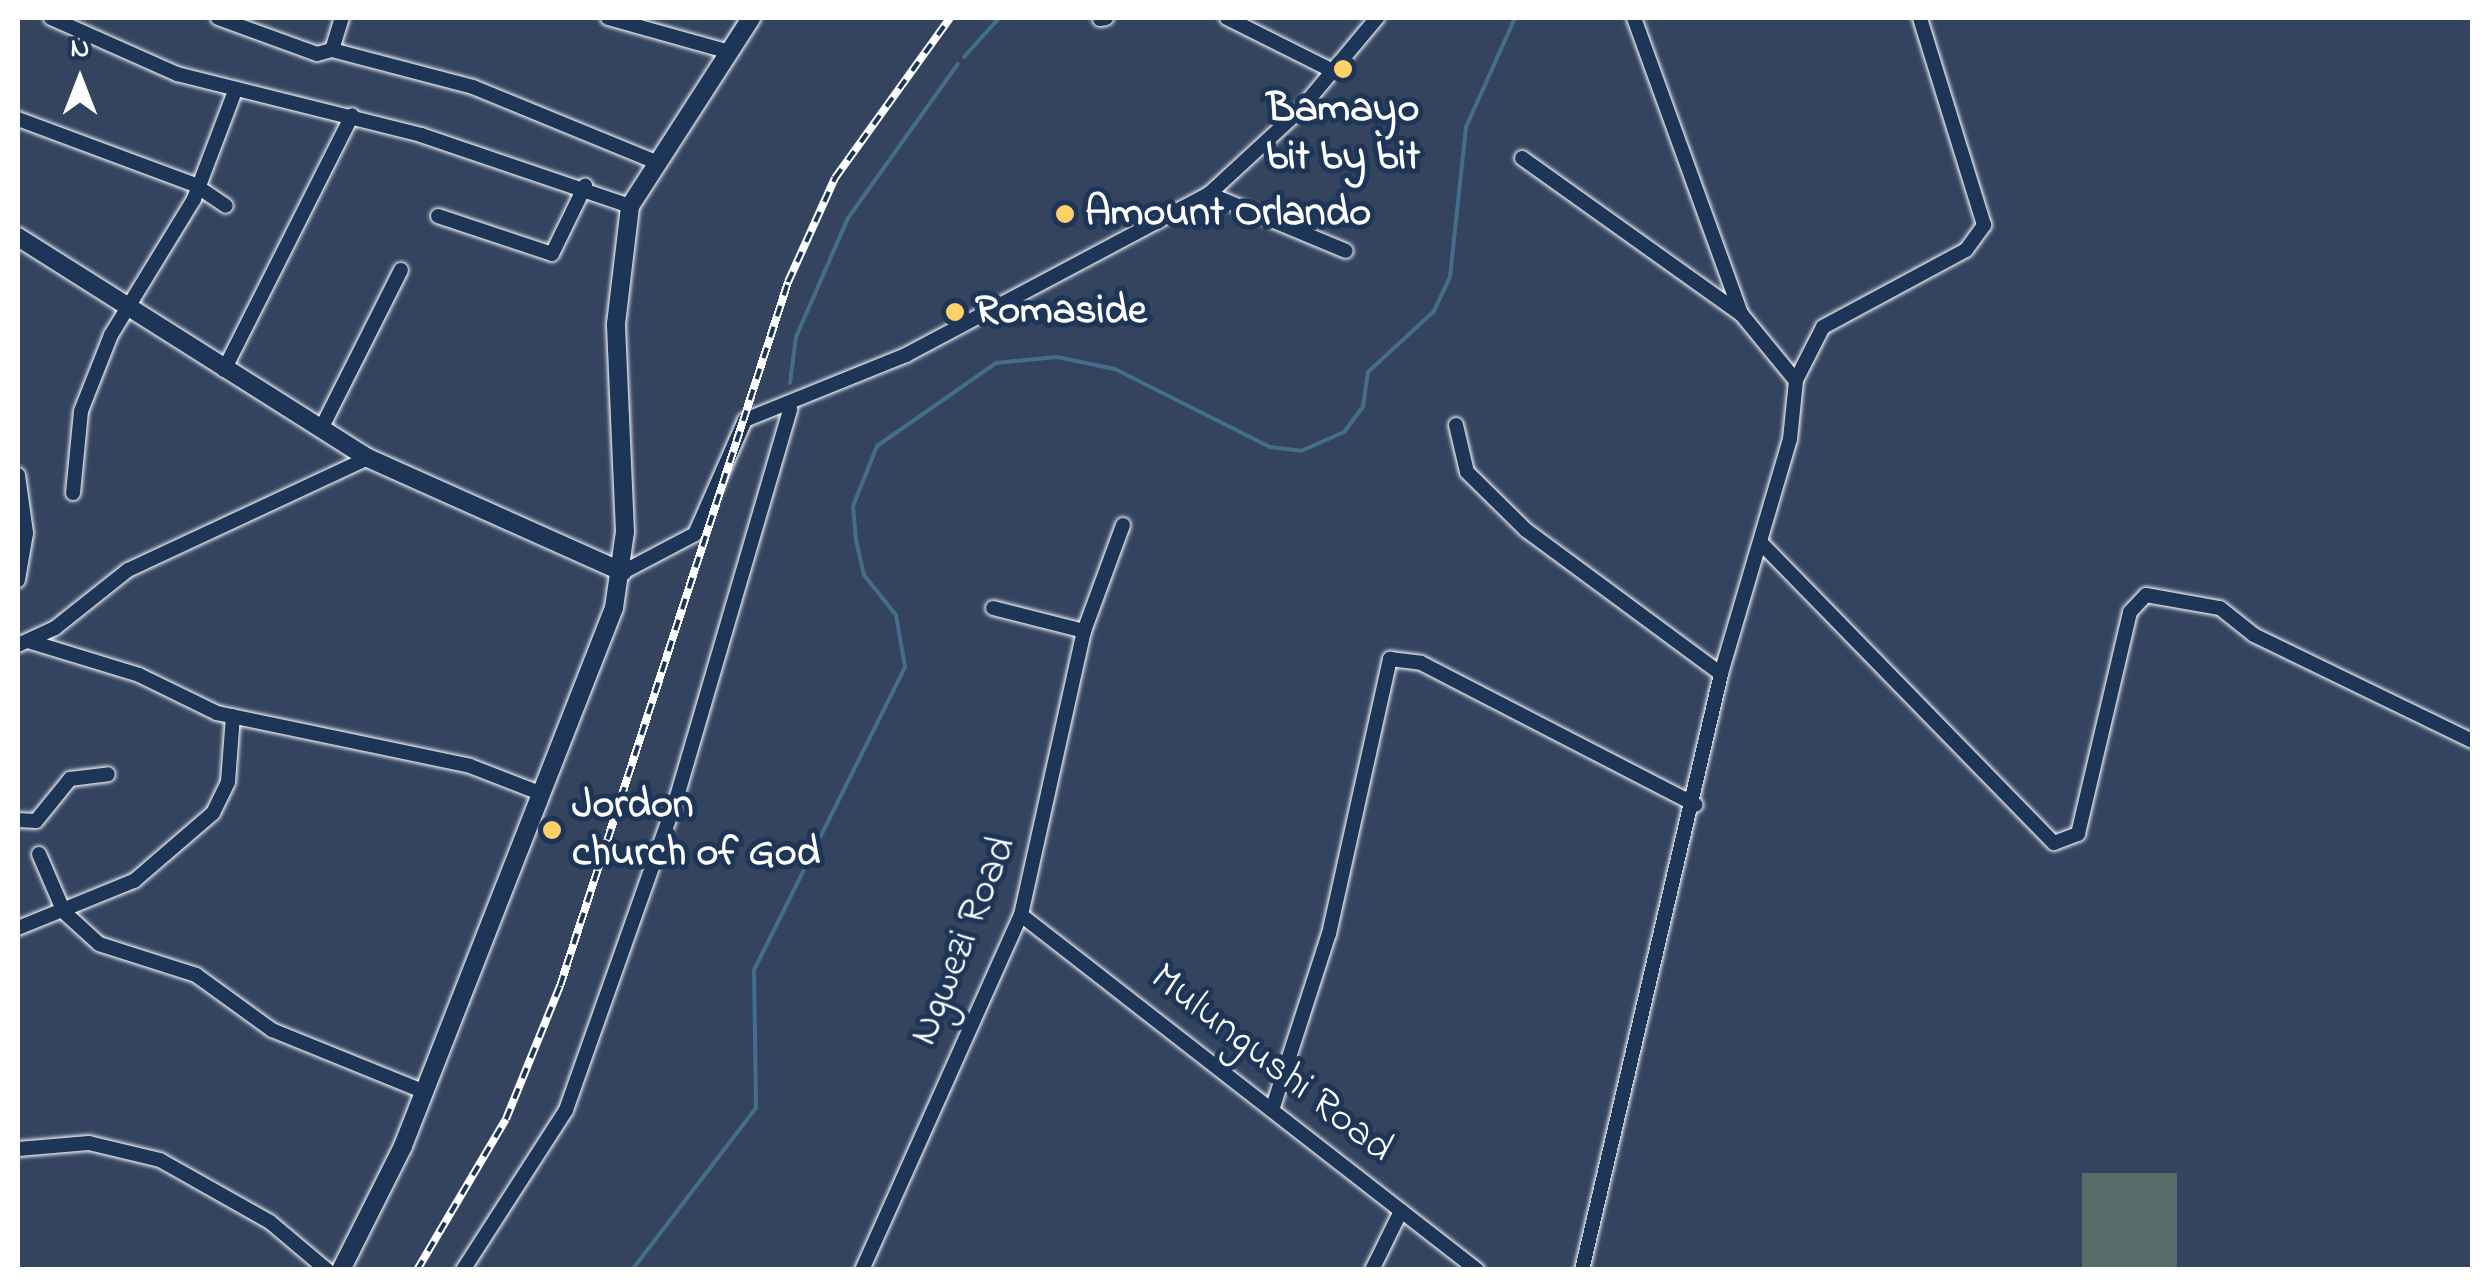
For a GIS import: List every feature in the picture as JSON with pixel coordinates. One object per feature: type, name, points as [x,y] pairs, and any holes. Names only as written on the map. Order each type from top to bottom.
[{"type":"street","points":[[52,18],[116,54],[234,91],[352,115],[586,186],[630,206]]},
{"type":"street","points":[[218,18],[317,54],[332,50],[473,87],[654,161]]},
{"type":"street","points":[[332,50],[342,18]]},
{"type":"street","points":[[608,18],[726,52]]},
{"type":"street","points":[[341,1270],[422,1091],[540,804],[624,572],[616,324],[630,206],[654,161],[751,18]]},
{"type":"street","points":[[1228,18],[1334,71]]},
{"type":"street","points":[[18,237],[126,309],[368,458],[624,572],[689,542],[732,434],[745,420],[790,409],[1209,194],[1334,71],[1378,18]]},
{"type":"street","points":[[1634,18],[1742,315]]},
{"type":"street","points":[[1582,1270],[1696,804],[1721,674],[1761,543],[1796,381],[1823,327],[1966,250],[1982,232],[1982,196],[1920,18]]},
{"type":"street","points":[[72,493],[81,410],[126,309],[196,185],[234,91]]},
{"type":"street","points":[[224,370],[352,115]]},
{"type":"street","points":[[18,119],[196,185],[226,206]]},
{"type":"street","points":[[1522,158],[1742,315],[1796,381]]},
{"type":"street","points":[[438,216],[552,254],[586,186]]},
{"type":"street","points":[[1209,194],[1346,251]]},
{"type":"street","points":[[321,429],[401,270]]},
{"type":"street","points":[[463,1270],[566,1110],[676,800],[790,409]]},
{"type":"street","points":[[1456,426],[1467,472],[1526,530],[1721,674]]},
{"type":"street","points":[[22,643],[128,570],[368,458]]},
{"type":"street","points":[[18,474],[26,534],[18,580]]},
{"type":"street","name":"Ngwezi Road","points":[[862,1270],[1021,915],[1084,631],[1101,568],[1122,525]]},
{"type":"street","points":[[1761,543],[2054,843],[2078,834],[2130,612],[2146,596],[2220,608],[2254,635],[2472,741]]},
{"type":"street","points":[[994,608],[1084,631]]},
{"type":"street","points":[[22,643],[233,716],[470,766],[537,792],[540,804]]},
{"type":"street","points":[[1272,1110],[1329,934],[1390,659],[1420,663],[1696,804]]},
{"type":"street","points":[[18,928],[134,881],[213,813],[228,782],[233,716]]},
{"type":"street","points":[[18,820],[36,822],[70,779],[108,774]]},
{"type":"street","points":[[40,854],[64,912],[106,948],[196,975],[272,1030],[389,1070],[422,1091]]},
{"type":"street","name":"Mulungushi Road","points":[[1021,915],[1477,1270]]},
{"type":"street","points":[[18,1149],[89,1143],[160,1160],[270,1222],[327,1270]]},
{"type":"street","points":[[1372,1270],[1401,1211]]},
{"type":"green space","points":[[2082,1173],[2177,1173],[2177,1269],[2082,1269]]},
{"type":"waterway","points":[[724,44],[740,18]]},
{"type":"waterway","points":[[964,57],[999,18]]},
{"type":"waterway","points":[[632,1270],[756,1108],[754,970],[905,667],[896,615],[864,575],[856,540],[853,506],[877,446],[996,363],[1057,357],[1115,369],[1270,447],[1301,451],[1344,432],[1363,407],[1368,372],[1434,311],[1450,277],[1466,127],[1515,18]]},
{"type":"waterway","points":[[790,383],[796,337],[848,218],[958,64]]},
{"type":"railway","points":[[417,1270],[506,1119],[560,986],[788,282],[835,178],[950,18]]},
{"type":"place","name":"Bamayo bit by bit","points":[[1343,69]]},
{"type":"place","name":"Amount Orlando","points":[[1065,214]]},
{"type":"place","name":"Romaside","points":[[955,312]]},
{"type":"place","name":"Jordon church of God","points":[[552,830]]}]
